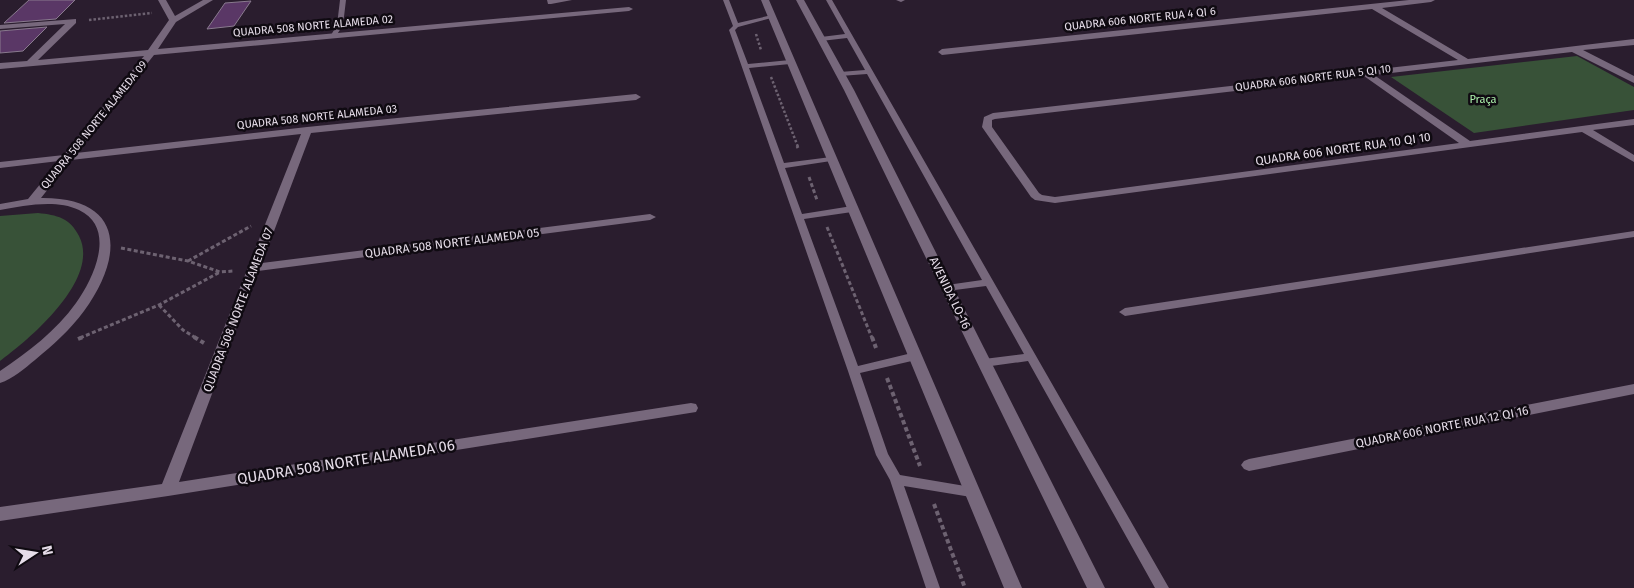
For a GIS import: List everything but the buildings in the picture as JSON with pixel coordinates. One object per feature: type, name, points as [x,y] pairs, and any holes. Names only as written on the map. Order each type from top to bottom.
[{"type":"street","points":[[162,0],[170,16],[209,0]]},
{"type":"street","points":[[551,0],[551,2],[568,0]]},
{"type":"street","points":[[765,0],[1013,588]]},
{"type":"street","name":"AVENIDA LO-16","points":[[800,0],[840,74],[1096,588]]},
{"type":"street","points":[[1364,0],[1466,60]]},
{"type":"street","name":"QUADRA 606 NORTE RUA 4 QI 6","points":[[942,52],[1431,0]]},
{"type":"street","name":"QUADRA 508 NORTE ALAMEDA 02","points":[[0,66],[629,9]]},
{"type":"street","name":"QUADRA 508 NORTE ALAMEDA 09","points":[[0,207],[32,202],[152,51],[170,16]]},
{"type":"street","points":[[0,27],[73,21]]},
{"type":"street","points":[[30,63],[73,21]]},
{"type":"street","name":"QUADRA 606 NORTE RUA 5 QI 10","points":[[1055,200],[1040,198],[1036,195],[987,127],[987,119],[993,116],[1634,42]]},
{"type":"street","points":[[1573,49],[1634,80]]},
{"type":"street","points":[[1364,72],[1468,144]]},
{"type":"street","name":"QUADRA 508 NORTE ALAMEDA 03","points":[[0,165],[307,130],[636,96]]},
{"type":"street","name":"QUADRA 606 NORTE RUA 10 QI 10","points":[[1055,200],[1634,122]]},
{"type":"street","points":[[1584,129],[1634,159]]},
{"type":"street","name":"QUADRA 508 NORTE ALAMEDA 07","points":[[168,490],[307,130]]},
{"type":"street","points":[[0,378],[34,352],[74,314],[98,277],[104,260],[106,245],[103,231],[84,209],[69,204],[32,202]]},
{"type":"street","name":"QUADRA 508 NORTE ALAMEDA 05","points":[[255,268],[650,217]]},
{"type":"street","points":[[1125,312],[1634,234]]},
{"type":"street","name":"QUADRA 606 NORTE RUA 12 QI 16","points":[[1249,465],[1634,389]]},
{"type":"street","name":"QUADRA 508 NORTE ALAMEDA 06","points":[[0,514],[168,490],[691,408]]},
{"type":"lane","points":[[334,35],[340,25],[343,0]]},
{"type":"lane","points":[[726,0],[736,26]]},
{"type":"lane","points":[[829,0],[1162,588]]},
{"type":"lane","points":[[772,17],[736,26],[732,30],[854,371],[882,455],[896,479],[933,588]]},
{"type":"lane","points":[[821,38],[850,36]]},
{"type":"lane","points":[[745,66],[790,62]]},
{"type":"lane","points":[[840,74],[870,72]]},
{"type":"lane","points":[[780,166],[831,159]]},
{"type":"lane","points":[[798,217],[852,209]]},
{"type":"lane","points":[[947,288],[989,282]]},
{"type":"lane","points":[[854,371],[916,356]]},
{"type":"lane","points":[[984,363],[1031,357]]},
{"type":"lane","points":[[896,479],[971,492]]},
{"type":"path","points":[[73,21],[170,16]]},
{"type":"path","points":[[751,22],[822,213],[882,364],[965,588]]},
{"type":"path","points":[[188,261],[276,212]]},
{"type":"path","points":[[106,245],[188,261],[220,272]]},
{"type":"path","points":[[76,340],[159,305],[220,272],[255,268]]},
{"type":"path","points":[[159,305],[183,330],[222,353]]},
{"type":"green space","name":"Praça","points":[[1577,56],[1634,87],[1634,110],[1474,133],[1391,77]]},
{"type":"green space","points":[[38,213],[62,218],[75,230],[79,236],[83,253],[80,271],[72,289],[44,323],[0,361],[0,216]]}]
